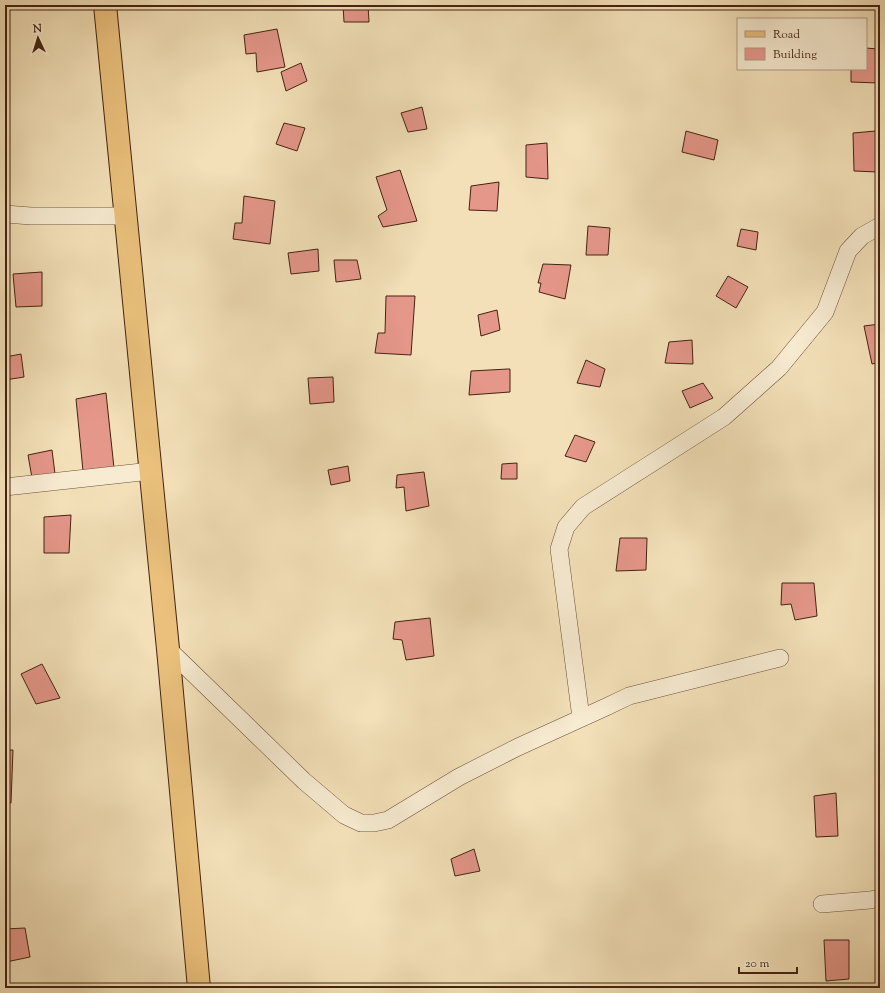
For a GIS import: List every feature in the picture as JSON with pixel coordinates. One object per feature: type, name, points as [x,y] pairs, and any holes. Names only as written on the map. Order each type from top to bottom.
[{"type":"main road","points":[[105,5],[151,471],[199,988]]},
{"type":"street","points":[[5,214],[31,216],[126,216]]},
{"type":"street","points":[[581,718],[559,549],[566,527],[583,507],[724,417],[779,368],[825,312],[848,251],[862,236],[880,226]]},
{"type":"street","points":[[5,487],[151,471]]},
{"type":"street","points":[[168,649],[304,781],[344,815],[361,822],[374,823],[388,820],[518,747],[629,696],[780,658]]},
{"type":"street","points":[[822,904],[880,898]]},
{"type":"building","points":[[343,5],[368,5],[369,22],[344,22]]},
{"type":"building","points":[[277,29],[285,67],[257,72],[256,53],[246,54],[244,35]]},
{"type":"building","points":[[867,48],[878,49],[878,83],[851,82],[851,70],[867,70]]},
{"type":"building","points":[[301,63],[307,81],[286,91],[281,72]]},
{"type":"building","points":[[422,107],[427,129],[408,132],[401,113]]},
{"type":"building","points":[[284,123],[305,128],[297,151],[276,144]]},
{"type":"building","points":[[686,131],[718,140],[714,160],[682,152]]},
{"type":"building","points":[[876,131],[878,172],[854,171],[853,133]]},
{"type":"building","points":[[547,143],[548,179],[526,177],[526,145]]},
{"type":"building","points":[[400,170],[417,221],[383,227],[378,216],[387,210],[376,177]]},
{"type":"building","points":[[499,182],[497,211],[469,210],[471,186]]},
{"type":"building","points":[[244,196],[275,201],[270,244],[233,239],[235,223],[242,223]]},
{"type":"building","points":[[588,226],[610,228],[608,255],[586,255]]},
{"type":"building","points":[[741,229],[758,232],[756,250],[737,246]]},
{"type":"building","points":[[318,249],[319,271],[291,274],[288,253]]},
{"type":"building","points":[[334,260],[357,260],[361,279],[336,282]]},
{"type":"building","points":[[543,264],[571,265],[565,299],[539,292],[541,283],[538,283]]},
{"type":"building","points":[[42,272],[42,306],[16,307],[13,274]]},
{"type":"building","points":[[728,276],[748,287],[736,308],[716,296]]},
{"type":"building","points":[[386,296],[415,296],[411,355],[375,353],[378,333],[385,333]]},
{"type":"building","points":[[497,310],[500,330],[481,336],[478,315]]},
{"type":"building","points":[[880,324],[880,362],[872,364],[864,326]]},
{"type":"building","points":[[692,340],[693,364],[665,363],[669,342]]},
{"type":"building","points":[[21,354],[24,377],[5,380],[5,357]]},
{"type":"building","points":[[586,360],[605,369],[600,387],[577,383]]},
{"type":"building","points":[[510,369],[510,392],[469,395],[471,371]]},
{"type":"building","points":[[333,377],[334,402],[310,404],[308,378]]},
{"type":"building","points":[[703,383],[713,398],[690,408],[682,391]]},
{"type":"building","points":[[106,393],[114,468],[83,471],[76,399]]},
{"type":"building","points":[[575,435],[595,442],[586,462],[565,456]]},
{"type":"building","points":[[52,450],[55,474],[32,478],[28,455]]},
{"type":"building","points":[[517,463],[517,479],[501,479],[502,464]]},
{"type":"building","points":[[348,466],[350,481],[331,485],[328,470]]},
{"type":"building","points":[[424,472],[429,506],[406,511],[404,487],[396,488],[397,475]]},
{"type":"building","points":[[71,515],[69,553],[44,553],[44,517]]},
{"type":"building","points":[[620,538],[647,538],[646,570],[616,571]]},
{"type":"building","points":[[782,583],[814,583],[817,616],[795,620],[791,604],[781,605]]},
{"type":"building","points":[[430,618],[434,656],[406,660],[402,640],[393,639],[395,622]]},
{"type":"building","points":[[42,664],[60,698],[36,704],[21,674]]},
{"type":"building","points":[[5,750],[13,750],[11,803],[5,803]]},
{"type":"building","points":[[836,793],[838,836],[816,837],[814,796]]},
{"type":"building","points":[[474,849],[480,871],[455,876],[451,859]]},
{"type":"building","points":[[25,928],[30,957],[6,962],[5,929]]},
{"type":"building","points":[[824,940],[849,940],[849,979],[826,981]]}]
